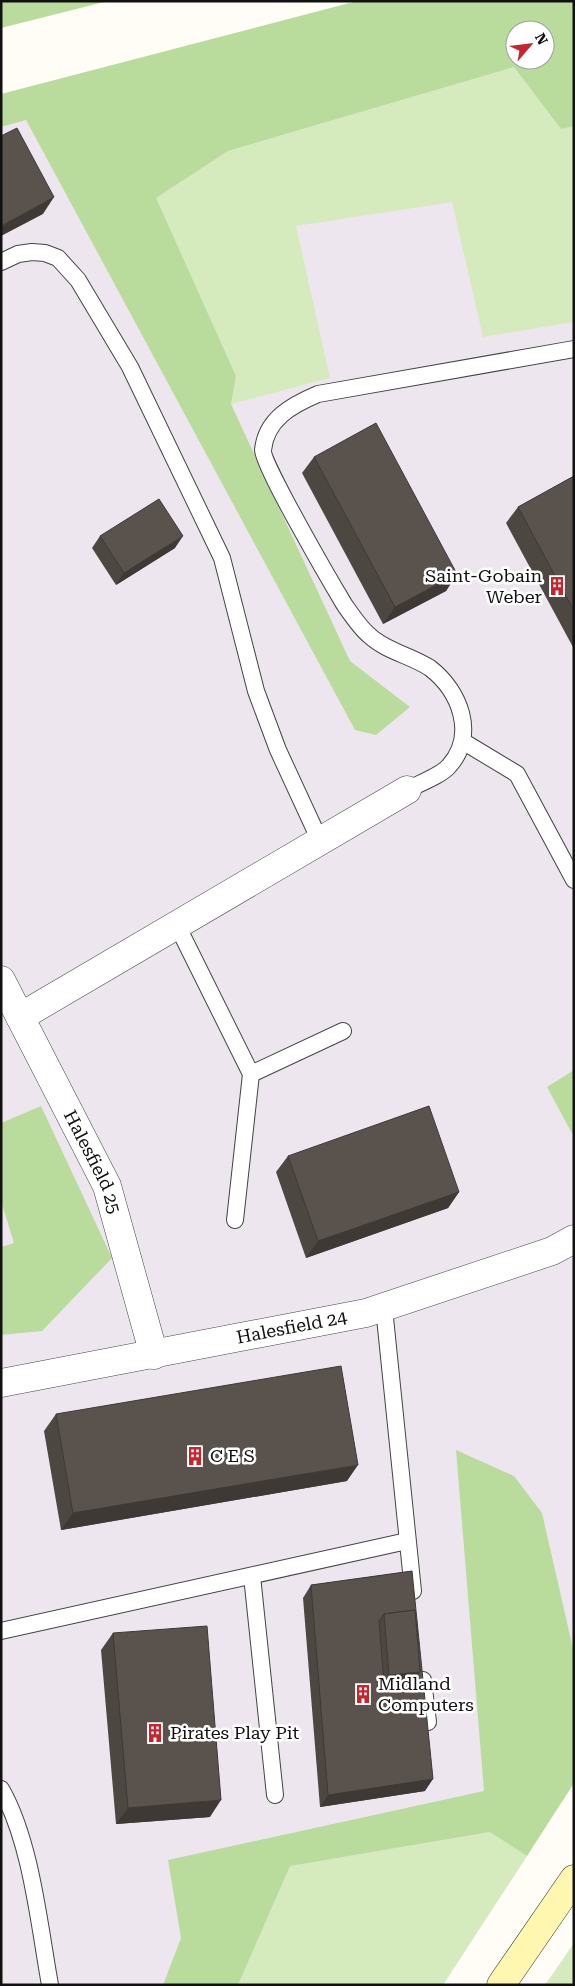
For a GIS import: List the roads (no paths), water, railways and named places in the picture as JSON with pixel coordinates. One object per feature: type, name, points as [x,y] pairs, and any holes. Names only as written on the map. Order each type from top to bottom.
[{"type":"street","points":[[20,1017],[407,790]]},
{"type":"street","name":"Halesfield 25","points":[[1,980],[107,1186],[154,1355]]},
{"type":"street","name":"Halesfield 24","points":[[1,1383],[366,1314],[552,1251],[574,1239]]},
{"type":"street","points":[[501,1985],[574,1879]]},
{"type":"lane","points":[[1,262],[18,254],[32,252],[45,253],[58,258],[78,280],[130,367],[222,558],[256,692],[278,750],[320,841]]},
{"type":"lane","points":[[407,790],[449,767],[464,742],[463,717],[451,690],[430,668],[370,637],[344,605],[274,479],[263,452],[266,437],[276,418],[293,404],[318,394],[574,349]]},
{"type":"lane","points":[[464,742],[517,774],[574,880]]},
{"type":"lane","points":[[176,925],[251,1074],[235,1220]]},
{"type":"lane","points":[[251,1074],[343,1031]]},
{"type":"lane","points":[[384,1308],[415,1608]]},
{"type":"lane","points":[[1,1631],[407,1541]]},
{"type":"lane","points":[[252,1576],[274,1796]]},
{"type":"lane","points":[[421,1665],[428,1722]]},
{"type":"lane","points":[[1,1789],[13,1810],[24,1844],[50,1985]]},
{"type":"place","name":"Saint-Gobain Weber","points":[[557,586]]},
{"type":"place","name":"C E S","points":[[195,1456]]},
{"type":"place","name":"Midland Computers","points":[[363,1694]]},
{"type":"place","name":"Pirates Play Pit","points":[[155,1733]]}]
